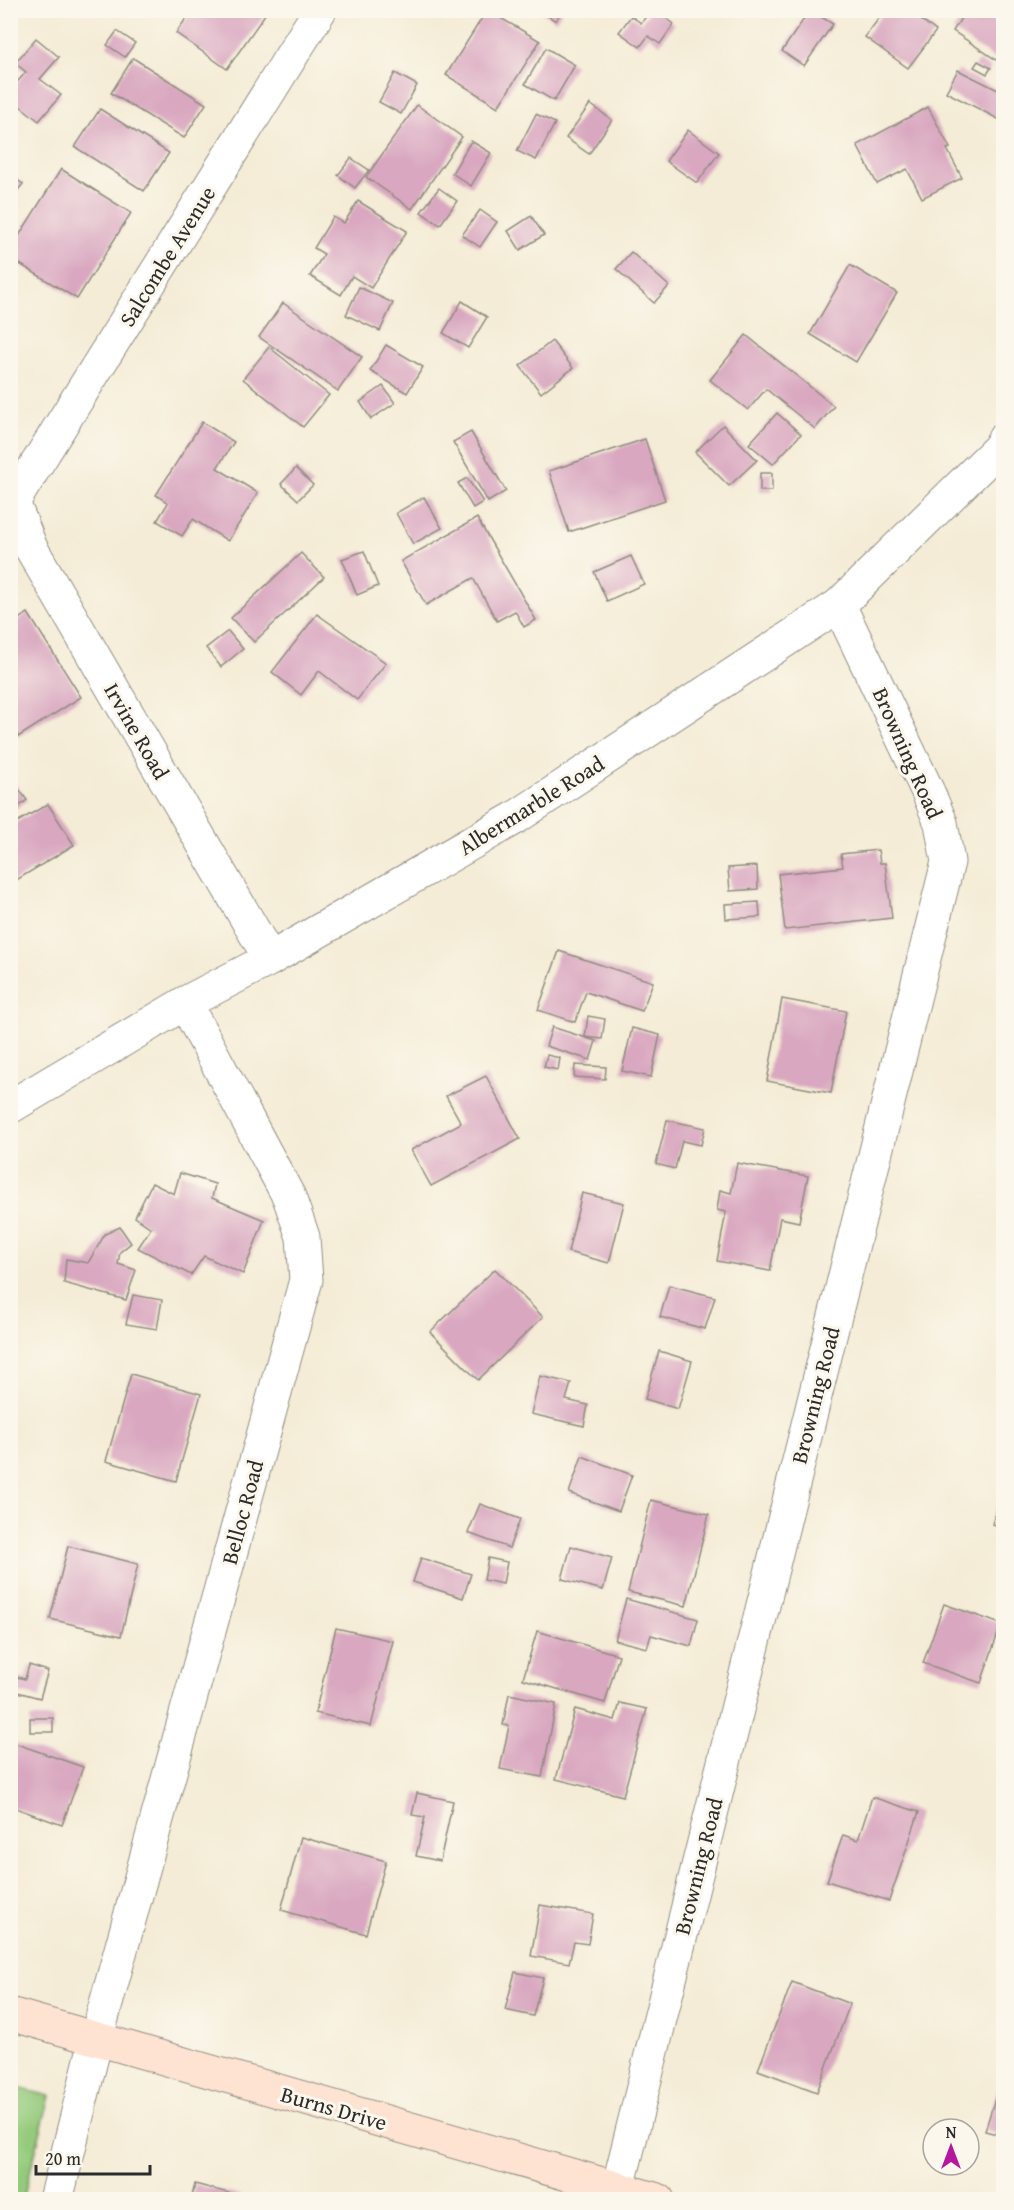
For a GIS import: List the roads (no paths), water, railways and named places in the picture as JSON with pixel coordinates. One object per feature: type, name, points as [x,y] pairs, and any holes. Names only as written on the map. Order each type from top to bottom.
[{"type":"main road","name":"Burns Drive","points":[[10,2014],[616,2194],[658,2199]]},
{"type":"street","name":"Salcombe Avenue","points":[[12,501],[320,10]]},
{"type":"street","name":"Albermarble Road","points":[[10,1107],[185,1003],[270,959],[515,818],[839,605],[999,448],[1004,439]]},
{"type":"street","name":"Irvine Road","points":[[12,501],[31,548],[270,959]]},
{"type":"street","name":"Browning Road","points":[[616,2194],[948,862],[941,823],[928,792],[839,605]]},
{"type":"street","name":"Belloc Road","points":[[56,2199],[96,2040],[306,1280],[303,1237],[289,1197],[185,1003]]}]
